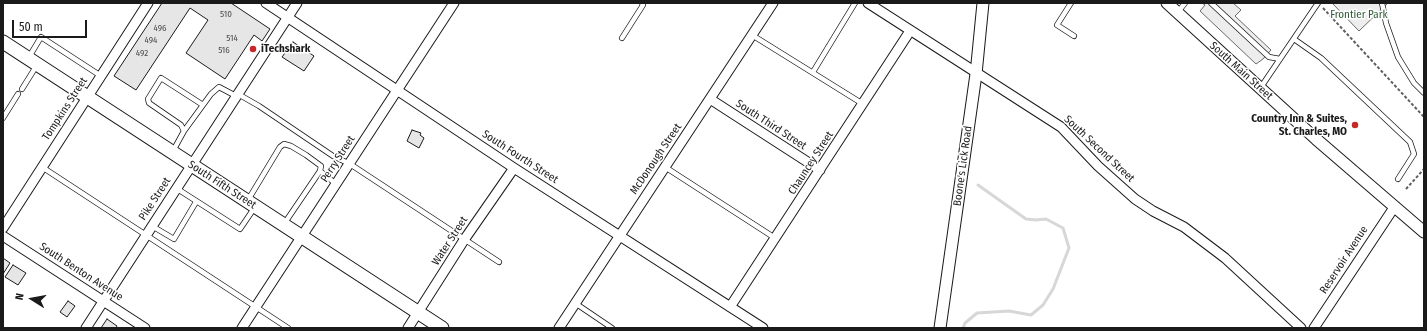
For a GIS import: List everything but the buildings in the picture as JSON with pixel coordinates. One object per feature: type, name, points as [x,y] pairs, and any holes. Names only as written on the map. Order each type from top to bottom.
[{"type":"main road","name":"South Fifth Street","points":[[3,42],[191,166],[442,328]]},
{"type":"street","name":"Tompkins Street","points":[[3,228],[148,3]]},
{"type":"street","name":"South Fourth Street","points":[[266,3],[514,168],[763,328]]},
{"type":"street","name":"Pike Street","points":[[86,328],[297,3]]},
{"type":"street","name":"Perry Street","points":[[242,328],[454,3]]},
{"type":"street","name":"McDonough Street","points":[[559,328],[773,3]]},
{"type":"street","name":"South Second Street","points":[[868,3],[976,74],[1061,127],[1098,166],[1135,199],[1153,211],[1184,227],[1225,258],[1301,328]]},
{"type":"street","name":"Boone's Lick Road","points":[[940,328],[976,74],[983,3]]},
{"type":"street","name":"South Main Street","points":[[1167,3],[1182,8],[1260,88],[1424,232]]},
{"type":"street","name":"Chauncey Street","points":[[730,307],[910,31]]},
{"type":"street","name":"South Third Street","points":[[710,99],[820,170]]},
{"type":"street","name":"Water Street","points":[[408,328],[464,240],[514,168]]},
{"type":"street","name":"Reservoir Avenue","points":[[1314,328],[1394,206]]},
{"type":"street","name":"South Benton Avenue","points":[[3,236],[145,328]]},
{"type":"lane","points":[[622,38],[643,5],[642,3]]},
{"type":"lane","points":[[813,72],[855,3]]},
{"type":"lane","points":[[1071,3],[1058,25],[1074,36]]},
{"type":"lane","points":[[1211,3],[1269,57],[1280,59]]},
{"type":"lane","points":[[1260,88],[1318,3]]},
{"type":"lane","points":[[1382,3],[1386,23],[1398,57],[1414,83],[1424,93]]},
{"type":"lane","points":[[752,35],[813,72],[863,105]]},
{"type":"lane","points":[[22,89],[41,37],[101,76]]},
{"type":"lane","points":[[1294,39],[1321,58],[1410,142],[1414,154],[1398,179]]},
{"type":"lane","points":[[184,131],[181,126],[149,103],[148,98],[161,78],[203,106]]},
{"type":"lane","points":[[172,153],[184,131],[211,94],[219,87],[259,106],[333,156],[350,164],[499,262]]},
{"type":"lane","points":[[3,118],[18,94]]},
{"type":"lane","points":[[176,188],[240,229],[280,147],[284,144],[291,146],[320,168],[336,184]]},
{"type":"lane","points":[[42,167],[288,328]]},
{"type":"lane","points":[[665,167],[775,238]]},
{"type":"lane","points":[[283,225],[320,168]]},
{"type":"lane","points":[[152,226],[174,239],[196,202]]},
{"type":"lane","points":[[575,303],[612,328]]},
{"type":"path","points":[[1318,3],[1424,117]]},
{"type":"path","points":[[1406,189],[1424,169]]},
{"type":"shaded area","points":[[1202,3],[1233,3],[1241,10],[1235,16],[1271,50],[1256,64],[1200,11],[1205,5]]},
{"type":"shaded area","name":"Frontier Park","points":[[1332,3],[1388,3],[1359,31]]},
{"type":"waterway","points":[[963,328],[965,323],[977,313],[1009,311],[1031,315],[1043,305],[1053,289],[1069,248],[1063,228],[1046,219],[1026,219],[978,185]]},
{"type":"place","name":"iTechshark","points":[[253,49]]},
{"type":"place","name":"Country Inn & Suites, St. Charles, MO","points":[[1355,125]]}]
